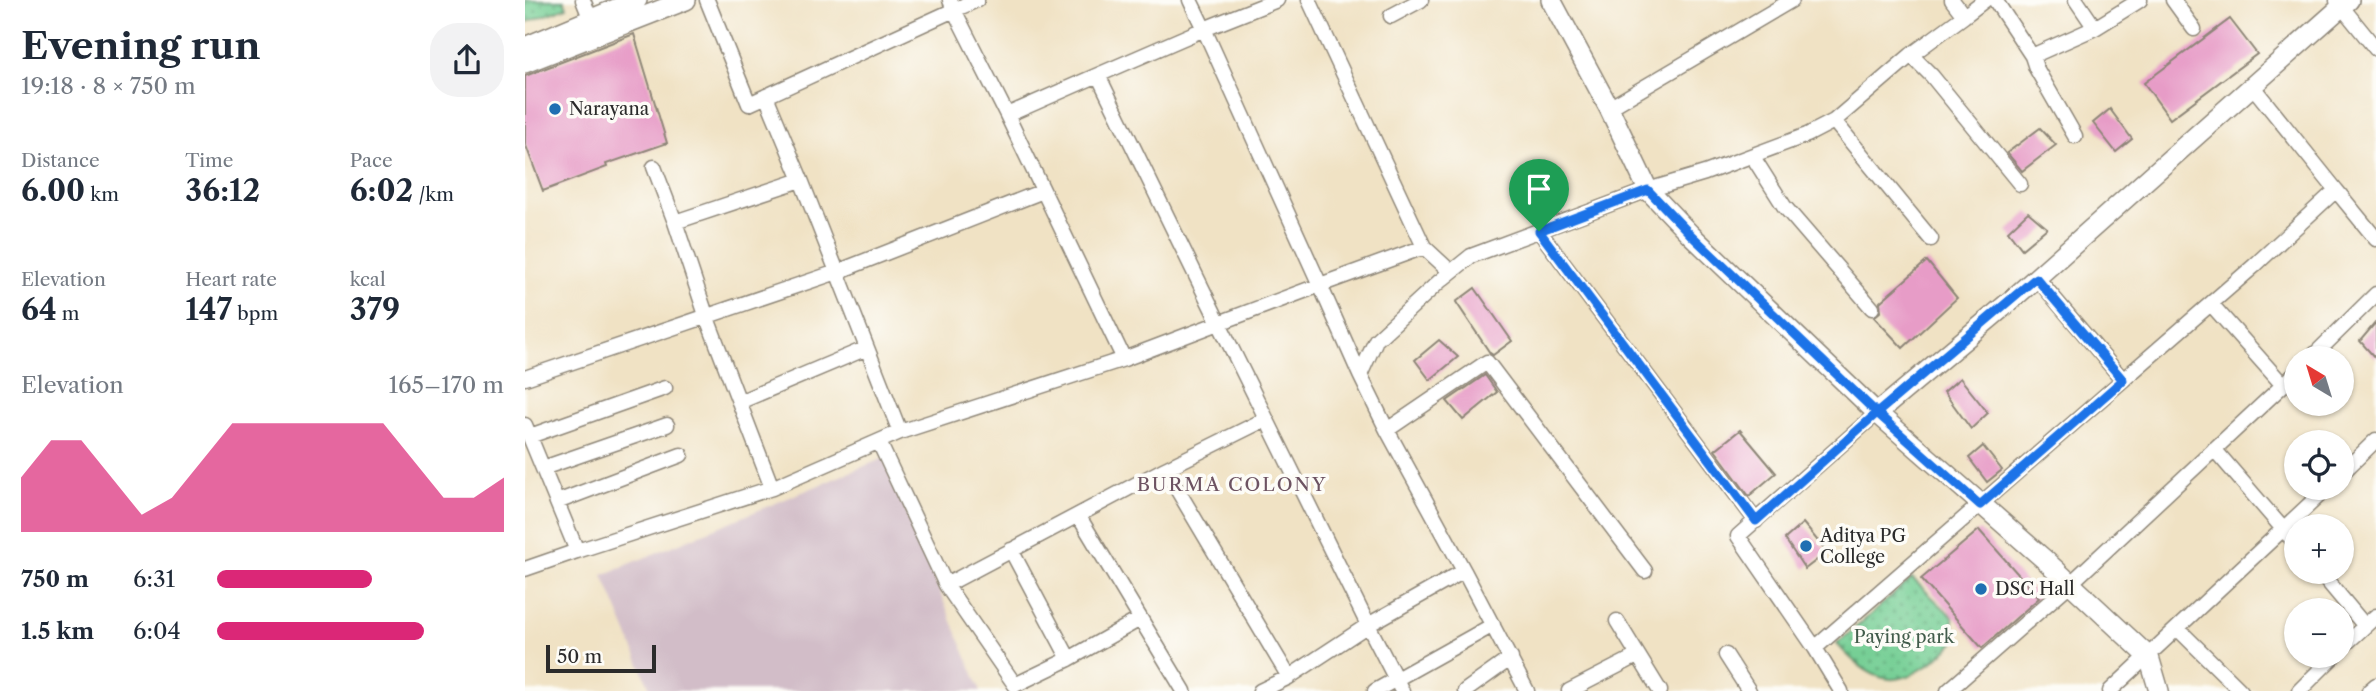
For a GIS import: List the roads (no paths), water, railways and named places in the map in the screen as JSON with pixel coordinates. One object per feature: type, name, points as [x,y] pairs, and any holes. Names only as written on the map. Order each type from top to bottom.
[{"type":"street","points":[[583,0],[591,20]]},
{"type":"street","points":[[525,47],[637,0]]},
{"type":"street","points":[[525,63],[686,0]]},
{"type":"street","points":[[707,0],[749,104],[952,5],[977,0]]},
{"type":"street","points":[[1190,0],[1360,375],[1527,691]]},
{"type":"street","points":[[1007,115],[1277,0]]},
{"type":"street","points":[[1309,0],[1424,247],[1451,272]]},
{"type":"street","points":[[1391,16],[1420,0]]},
{"type":"street","points":[[1552,0],[1609,108],[1648,190],[1690,234],[1877,413],[2149,657],[2159,691]]},
{"type":"street","points":[[1609,108],[1792,0]]},
{"type":"street","points":[[1952,0],[1963,16]]},
{"type":"street","points":[[1360,375],[1376,340],[1471,256],[1648,190],[1753,157],[1807,135],[1834,121],[1911,55],[1985,0]]},
{"type":"street","points":[[1995,0],[2032,56],[2036,68],[2075,136]]},
{"type":"street","points":[[2076,0],[2095,28]]},
{"type":"street","points":[[2032,56],[2095,28],[2140,0]]},
{"type":"street","points":[[2173,0],[2194,29]]},
{"type":"street","points":[[1841,691],[1815,648],[1738,536],[2253,87],[2342,2],[2376,49]]},
{"type":"street","points":[[952,5],[1123,359]]},
{"type":"street","points":[[1911,55],[1940,85],[2020,184]]},
{"type":"street","points":[[1098,75],[1399,685]]},
{"type":"street","points":[[2253,87],[2376,239]]},
{"type":"street","points":[[766,96],[900,432]]},
{"type":"street","points":[[1834,121],[1931,239]]},
{"type":"street","points":[[1753,157],[1784,206],[1873,308]]},
{"type":"street","points":[[654,167],[707,318],[772,488]]},
{"type":"street","points":[[675,222],[801,180]]},
{"type":"street","points":[[1815,648],[2211,304],[2336,190]]},
{"type":"street","points":[[525,378],[837,272],[1043,191]]},
{"type":"street","points":[[1539,231],[1756,521]]},
{"type":"street","points":[[526,566],[772,488],[900,432],[1123,359],[1424,247]]},
{"type":"street","points":[[2036,278],[2123,380]]},
{"type":"street","points":[[2323,346],[2376,294]]},
{"type":"street","points":[[1948,691],[2070,584],[2283,386],[2211,304]]},
{"type":"street","points":[[739,402],[867,348]]},
{"type":"street","points":[[1387,430],[1487,362],[1645,571]]},
{"type":"street","points":[[577,551],[527,431],[665,388]]},
{"type":"street","points":[[946,585],[1165,469],[1266,419]]},
{"type":"street","points":[[543,468],[667,425]]},
{"type":"street","points":[[2354,461],[2376,440]]},
{"type":"street","points":[[879,442],[946,585],[1017,688],[1140,619]]},
{"type":"street","points":[[2110,691],[2284,530],[2214,449]]},
{"type":"street","points":[[557,502],[681,455]]},
{"type":"street","points":[[1165,469],[1289,677]]},
{"type":"street","points":[[2300,514],[2314,500]]},
{"type":"street","points":[[1078,515],[1184,691]]},
{"type":"street","points":[[1011,550],[1069,659]]},
{"type":"street","points":[[1260,691],[1289,677],[1368,625],[1464,571]]},
{"type":"street","points":[[2332,584],[2370,621],[2354,636]]},
{"type":"street","points":[[1617,621],[1660,691]]},
{"type":"street","points":[[1375,691],[1399,685],[1493,625]]},
{"type":"street","points":[[2178,629],[2241,691]]},
{"type":"street","points":[[1726,655],[1749,691]]},
{"type":"street","points":[[1569,691],[1637,656]]},
{"type":"street","points":[[1465,691],[1511,657]]},
{"type":"street","points":[[2298,691],[2322,668]]},
{"type":"street","points":[[2369,691],[2376,685]]},
{"type":"place","name":"Narayana","points":[[555,109]]},
{"type":"place","name":"Aditya PG College","points":[[1806,546]]},
{"type":"place","name":"DSC Hall","points":[[1981,589]]},
{"type":"district","name":"BURMA COLONY","points":[[1232,484]]},
{"type":"park label","name":"Paying park","points":[[1904,637]]}]
